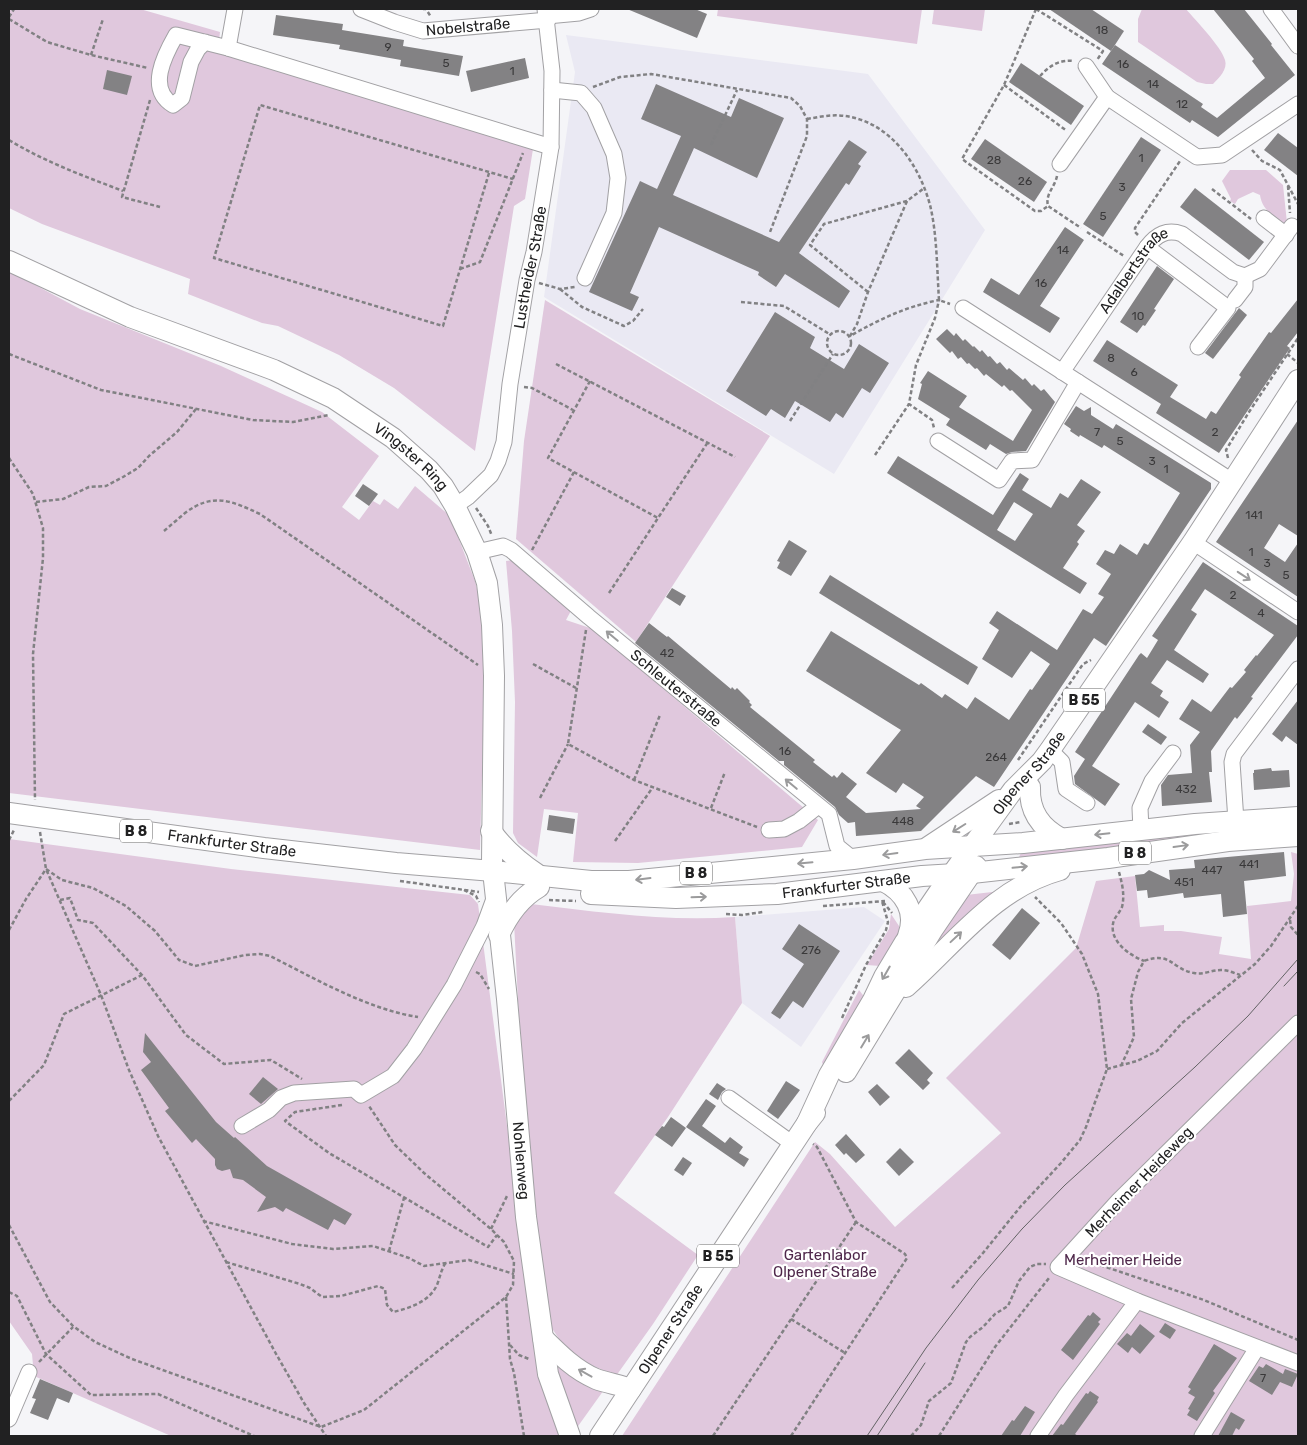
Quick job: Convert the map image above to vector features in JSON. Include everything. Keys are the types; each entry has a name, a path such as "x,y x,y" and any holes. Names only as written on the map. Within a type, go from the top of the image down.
{"main road":[{"name":"Vingster Ring","path":"9,262 130,317 274,370 347,406 393,438 430,470 443,486 455,506 477,552 487,583 492,625 494,676 492,831 494,882"},
{"name":"Olpener Straße","path":"982,845 1192,542 1298,380"},
{"path":"925,849 1022,789 1044,828 1062,839"},
{"name":"Frankfurter Straße","path":"9,813 244,845 396,863 452,877 494,882 629,881 853,859 925,849 1062,839 1236,820 1298,817"},
{"path":"492,831 513,856 539,881 518,904 499,935"},
{"name":"Frankfurter Straße","path":"539,881 583,893 676,898 776,894 883,880 1113,863 1204,843 1298,836"},
{"name":"B 55","path":"962,874 982,845"},
{"path":"888,1003 972,922 1006,895 1054,871 1113,863"},
{"name":"Olpener Straße","path":"600,1436 802,1143 806,1123 829,1075 884,977 905,942 962,874"},
{"name":"Olpener Straße","path":"806,1123 840,1082 933,929 962,874"},
{"path":"883,880 897,889 904,896 909,906 911,925 905,942"},
{"name":"Nohlenweg","path":"494,882 507,999 526,1217 548,1374 570,1436"},
{"path":"543,1338 562,1357 580,1370 597,1379 631,1389"}],"street":[{"path":"228,48 235,9"},
{"name":"Nobelstraße","path":"361,9 423,31 547,15 578,13 591,9"},
{"path":"1271,9 1298,46"},
{"name":"Lustheider Straße","path":"455,506 468,497 491,475 504,442 510,384 527,280 534,252 550,147 552,71 547,15"},
{"path":"205,42 198,49 191,62 182,98 174,105 166,100 160,90 160,71 166,52 176,35 205,42 228,48 550,147"},
{"path":"1088,69 1107,97 1197,157 1222,155 1298,104"},
{"path":"552,90 581,93 594,108 614,154 618,178 614,212 585,278"},
{"path":"1060,164 1107,97"},
{"path":"1235,300 1245,287 1245,276 1260,269 1289,231 1258,219"},
{"name":"Adalbertstraße","path":"1062,372 1149,245 1162,233 1173,231 1182,234 1232,272 1245,276"},
{"path":"1149,245 1228,308 1198,347"},
{"path":"963,308 1232,481"},
{"path":"938,441 999,480 1012,461 1032,460 1078,382"},
{"path":"1192,542 1298,612"},
{"name":"Schleuterstraße","path":"477,552 504,546 511,550 589,617 829,814 837,846 853,859"},
{"path":"1236,820 1232,762 1234,754 1298,669"},
{"path":"1141,830 1140,808 1152,781 1172,753"},
{"path":"1046,755 1062,762 1066,789 1087,803"},
{"path":"768,830 784,829 799,821 818,806"},
{"path":"242,1126 269,1110 281,1098 294,1093 354,1089 361,1095 393,1076 414,1049 454,985 484,926 494,882"},
{"name":"Merheimer Heideweg","path":"1058,1267 1119,1200 1298,1023"},
{"path":"729,1098 802,1143"},
{"path":"1058,1267 1137,1301 1298,1363"},
{"path":"1038,1436 1066,1395 1137,1301"},
{"path":"1202,1436 1257,1348"},
{"path":"9,1419 29,1372"}],"path":[{"path":"14,9 9,18 47,42 91,56 160,71"},
{"path":"1040,76 1047,68 1058,62 1070,60 1088,69 1103,51 1036,9 1004,85 962,159 1035,211 1041,211 1048,206"},
{"path":"91,56 103,19"},
{"path":"581,93 620,77 651,74 790,98 800,106 807,119 807,136 770,232"},
{"path":"1004,85 1078,139"},
{"path":"711,145 737,90"},
{"path":"151,97 122,197 160,208"},
{"path":"489,173 443,326 214,258 260,105 513,180"},
{"path":"807,119 843,116 870,124 897,144 910,158 930,205 939,300 935,318 916,365 909,404 875,455"},
{"path":"9,140 75,173 124,191"},
{"path":"460,269 480,262 528,140"},
{"path":"1149,245 1134,232 1135,228 1187,150"},
{"path":"1262,161 1280,170 1298,204"},
{"path":"1048,206 1048,195 1056,182 1060,164"},
{"path":"1288,184 1290,214 1295,220 1289,231"},
{"path":"868,292 810,245 824,224 908,201 923,189"},
{"path":"1212,190 1258,219"},
{"path":"850,336 842,331 837,331 827,341 827,346 833,354 842,356 852,346 850,336 857,324 868,292 908,201"},
{"path":"1048,206 1081,228"},
{"path":"1087,232 1136,264"},
{"path":"527,280 560,288 577,287 585,278"},
{"path":"560,288 582,307 624,326 633,321 643,309"},
{"path":"850,336 875,321 913,305 939,300 963,308"},
{"path":"741,302 784,306 831,335"},
{"path":"1232,481 1226,450 1298,338"},
{"path":"9,354 101,390 253,420 293,422 341,413 347,406"},
{"path":"790,421 833,354"},
{"path":"1287,354 1298,363"},
{"path":"556,364 735,457"},
{"path":"590,381 548,458 658,518"},
{"path":"510,384 532,388 574,411"},
{"path":"909,404 932,420 938,441"},
{"path":"36,502 63,499 89,487 106,486 123,477 138,468 177,432 196,409"},
{"path":"609,593 708,442"},
{"path":"9,458 33,494 44,528 44,558 33,654 35,803 46,869 101,995 129,1070 158,1136 202,1221 299,1395 326,1436"},
{"path":"525,562 574,472"},
{"path":"164,530 187,512 216,499 241,505 260,514 494,676"},
{"path":"540,798 568,744 589,617"},
{"path":"1014,765 1083,664 1098,656"},
{"path":"533,664 576,688"},
{"path":"634,780 660,715"},
{"path":"568,744 634,780 768,830"},
{"path":"710,808 725,772"},
{"path":"615,841 653,787"},
{"path":"1113,863 1122,885 1122,906 1115,920 1114,934 1118,943 1124,949 1144,961"},
{"path":"9,930 26,899 46,869"},
{"path":"46,869 62,880 93,888 126,906 155,931 179,960 195,966 246,955 260,954 270,956 373,1005 404,1015 432,1020"},
{"path":"952,1288 983,1253 1020,1206 1080,1140 1107,1069 1098,994 1082,954 1061,923 1032,894"},
{"path":"60,900 70,898 78,920 92,923 142,974 186,1035 224,1064 271,1060 322,1091"},
{"path":"855,991 866,965 886,930 888,922 882,901"},
{"path":"1107,1069 1138,1061 1157,1050 1182,1023 1255,964 1271,946 1298,906"},
{"path":"1290,919 1291,927 1298,935"},
{"path":"1121,1066 1134,1037 1131,999 1138,972 1144,961 1156,956 1195,973 1221,970 1240,975"},
{"path":"9,1101 44,1065 64,1014 142,974"},
{"path":"9,1225 50,1302 73,1326 96,1342 132,1358 321,1428 364,1410 506,1296 514,1285 514,1261 504,1242 424,1173 395,1145 361,1095"},
{"path":"348,1104 295,1112 284,1121 329,1153 488,1247 497,1235"},
{"path":"791,1436 907,1258 905,1254 856,1222 817,1147 802,1143"},
{"path":"389,1251 404,1198"},
{"path":"202,1221 292,1244 333,1249 374,1246 410,1258 424,1266 469,1260 514,1274"},
{"path":"713,1436 856,1222"},
{"path":"225,1262 300,1284 310,1288 322,1297 341,1296 378,1286 385,1289 387,1305 393,1312 406,1309 421,1302 432,1292 437,1285 446,1262"},
{"path":"1085,1264 1094,1263 1204,1300 1298,1340"},
{"path":"911,1436 921,1425 929,1401 951,1383 966,1342 984,1327 995,1314 1008,1306 1013,1291 1025,1273 1037,1264 1058,1267 995,1347 939,1436"},
{"path":"9,1292 17,1296 46,1354 91,1395 158,1394 254,1436"},
{"path":"506,1296 510,1358 524,1436"},
{"path":"791,1319 845,1353"},
{"path":"29,1372 73,1326"}],"shaded area":[{"path":"566,35 868,74 985,230 834,474 544,297 575,72"},
{"path":"864,907 885,921 801,1047 742,1003 735,917"}],"green space":[{"path":"9,9 140,9 220,32 218,50 533,149 525,199 514,206 475,451 394,388 339,355 278,326 262,323 188,294 190,279 42,224 9,208"},
{"path":"718,9 922,9 917,44 717,16"},
{"path":"934,9 985,9 982,31 932,24"},
{"path":"1142,9 1186,9 1223,54 1226,63 1224,70 1213,84 1197,82 1138,42 1138,19"},
{"path":"1230,170 1266,170 1283,185 1287,223 1283,224 1271,215 1265,208 1260,195 1253,192 1238,199 1235,204 1230,201 1231,199 1222,181"},
{"path":"9,271 80,309 221,366 322,412 379,456 342,507 359,520 373,501 380,505 384,499 398,509 415,486 450,516 475,581 486,626 480,850 9,793"},
{"path":"545,300 770,436 636,642 516,539 524,441"},
{"path":"513,560 573,607 566,620 593,629 818,820 802,847 638,863 573,862 578,813 544,809 537,857 518,843 513,833 515,702 512,631 506,561"},
{"path":"1284,825 1017,861 1021,853 1181,834"},
{"path":"9,839 231,869 470,895 478,904 515,1187 560,1436 171,1436 34,1376 32,1354 9,1321"},
{"name":"Merheimer Heide","path":"1291,852 1298,854 1298,1436 622,1436 815,1142 830,1154 895,1227 1001,1133 946,1078 1076,948 1096,881 1135,876 1140,927 1164,925 1164,931 1181,931 1222,937 1219,954 1251,959 1247,906 1291,901 1294,874"},
{"path":"1001,891 918,967 966,895"},
{"path":"531,904 658,917 735,917 742,1003 668,1117 614,1193 698,1255 616,1376 576,1356 564,1346 551,1327 543,1277 524,1118 514,922"},
{"path":"891,914 901,931 880,966 867,965 889,929"},
{"path":"859,990 866,999 824,1068 822,1062"},
{"path":"553,1356 606,1387 576,1429 558,1381"}],"building":[{"path":"627,9 695,9 707,14 697,38"},
{"path":"1049,9 1091,9 1124,31 1111,51"},
{"path":"1213,9 1244,9 1295,75 1218,137 1192,120 1190,123 1102,64 1115,45 1203,104 1201,107 1217,118 1265,78 1252,61 1254,59"},
{"path":"276,15 343,24 342,30 404,40 403,46 463,56 459,76 400,66 401,60 339,49 340,45 273,35"},
{"path":"525,58 529,78 471,92 466,71"},
{"path":"1021,63 1084,106 1071,125 1009,82"},
{"path":"107,70 132,76 127,95 103,89"},
{"path":"656,84 731,117 739,98 784,118 757,178 694,148 673,195 779,242 849,140 867,152 858,164 861,166 849,185 846,183 799,253 850,291 839,308 785,274 776,287 758,275 759,272 659,227 630,293 639,297 632,311 589,292 640,181 657,189 681,136 641,119"},
{"path":"1278,133 1298,148 1298,176 1264,150"},
{"path":"1141,137 1161,150 1103,237 1083,224"},
{"path":"985,139 1047,182 1034,202 971,159"},
{"path":"1195,188 1264,242 1249,260 1180,207"},
{"path":"1065,227 1084,240 1040,306 1060,318 1050,333 983,292 991,278 1019,295"},
{"path":"1157,266 1174,279 1154,309 1156,310 1145,326 1143,325 1137,333 1120,322"},
{"path":"1298,299 1298,332 1287,346 1290,348 1219,453 1156,413 1161,404 1093,361 1107,340 1178,385 1170,397 1206,419 1211,411 1216,414 1241,377 1239,375 1269,332 1271,333"},
{"path":"1239,308 1247,315 1213,359 1205,353"},
{"path":"775,312 815,337 810,348 844,369 859,344 889,363 870,393 862,388 843,418 836,413 830,422 795,401 785,418 771,409 766,416 726,391"},
{"path":"947,329 954,336 956,333 963,341 965,339 980,352 982,350 997,364 1000,362 1007,370 1009,368 1023,380 1025,378 1032,386 1034,384 1041,391 1044,389 1055,402 1026,451 1006,454 990,444 986,450 946,425 950,419 918,399 922,384 920,383 928,371 967,396 959,407 1013,441 1032,410 1012,390 1010,391 1004,385 1002,387 986,374 984,376 977,368 975,369 969,363 967,364 961,357 958,359 952,351 950,353 936,339"},
{"path":"1076,406 1084,411 1091,407 1091,415 1113,429 1116,424 1211,483 1211,489 1106,646 1094,638 994,787 976,776 921,831 856,836 855,822 848,823 839,815 835,807 784,765 784,761 779,761 635,643 649,623 668,636 731,689 732,687 735,690 737,688 750,701 752,705 750,707 815,760 813,762 832,777 834,775 837,778 842,772 857,784 846,797 866,813 921,809 916,806 924,797 903,783 896,793 866,773 901,730 806,671 831,631 919,685 921,683 942,698 945,694 967,709 975,697 1009,720 1050,664 1031,651 1012,678 982,659 999,630 989,623 997,611 1057,650 1083,609 1092,614 1104,597 1098,594 1111,574 1096,564 1105,550 1114,554 1120,544 1137,555 1144,543 1148,545 1180,493 1104,445 1102,448 1070,431 1071,429 1064,424"},
{"path":"1298,420 1298,536 1279,524 1264,548 1285,562 1298,543 1298,597 1216,542"},
{"path":"898,456 993,515 1020,473 1029,479 1022,490 1051,508 1060,493 1068,498 1081,479 1101,492 1077,525 1085,531 1063,568 1087,583 1080,594 887,473","holes":["1014,502 1033,514 1015,541 997,530"]},
{"path":"363,484 378,494 369,506 355,496"},
{"path":"789,540 807,551 791,576 777,568 780,562 777,561"},
{"path":"1203,562 1298,626 1298,635 1251,697 1253,698 1244,710 1237,719 1235,717 1211,751 1212,772 1209,772 1212,802 1162,806 1161,785 1168,775 1192,773 1190,745 1200,732 1179,719 1192,699 1211,712 1230,687 1232,688 1246,672 1244,670 1274,635 1205,589 1191,610 1197,614 1174,650 1209,674 1203,683 1167,660 1151,683 1163,691 1160,696 1169,702 1159,718 1135,702 1092,766 1120,784 1105,806 1075,784 1074,776 1085,759 1075,752 1139,655 1141,653 1147,658 1158,640 1152,636"},
{"path":"830,575 978,667 968,685 819,593"},
{"path":"672,588 686,596 680,606 666,597"},
{"path":"1298,700 1298,745 1286,736 1282,742 1272,734"},
{"path":"1148,724 1167,737 1161,745 1142,732"},
{"path":"1271,768 1272,771 1289,770 1290,787 1254,790 1254,770"},
{"path":"549,815 575,819 573,834 547,830"},
{"path":"1284,852 1286,876 1244,881 1247,914 1223,917 1221,894 1184,898 1183,893 1148,898 1147,890 1137,891 1135,875 1144,874 1149,870 1170,880 1169,870 1195,868 1194,860"},
{"path":"1022,908 1040,923 1010,960 992,945"},
{"path":"799,924 840,951 803,1008 793,1001 780,1019 771,1013 804,964 782,949"},
{"path":"145,1033 216,1122 267,1166 352,1214 345,1225 334,1219 328,1230 286,1208 283,1212 275,1207 257,1212 266,1197 243,1180 233,1178 230,1169 222,1171 217,1169 215,1159 196,1139 192,1143 165,1111 169,1108 141,1070 151,1062 143,1052"},
{"path":"909,1049 933,1073 927,1080 930,1083 923,1090 895,1063"},
{"path":"263,1077 278,1089 261,1104 249,1094"},
{"path":"786,1081 800,1090 778,1119 767,1111"},
{"path":"717,1083 726,1089 718,1100 709,1094"},
{"path":"877,1084 890,1097 880,1106 868,1092"},
{"path":"706,1099 716,1106 702,1126 725,1143 730,1137 743,1147 739,1153 749,1159 744,1167 686,1127"},
{"path":"671,1117 686,1128 672,1147 655,1135"},
{"path":"846,1134 865,1155 856,1163 846,1153 844,1155 835,1145"},
{"path":"900,1148 914,1162 899,1176 886,1162"},
{"path":"683,1157 692,1163 683,1176 674,1170"},
{"path":"1093,1312 1101,1319 1098,1322 1100,1324 1073,1360 1061,1350 1088,1315 1090,1316"},
{"path":"1165,1323 1176,1330 1170,1339 1159,1332"},
{"path":"1140,1324 1155,1336 1140,1354 1132,1347 1128,1353 1117,1344 1127,1333 1131,1336"},
{"path":"1214,1344 1237,1358 1213,1391 1215,1393 1197,1421 1187,1415 1190,1410 1188,1409 1195,1397 1188,1393 1191,1389 1188,1387"},
{"path":"1266,1364 1283,1374 1285,1369 1298,1374 1292,1387 1280,1382 1272,1395 1249,1381 1259,1366 1263,1368"},
{"path":"40,1379 73,1393 69,1403 57,1398 48,1420 30,1413 36,1399 32,1398"},
{"path":"1090,1391 1099,1397 1098,1402 1075,1434 1078,1436 1052,1436 1061,1424 1063,1425 1086,1393 1088,1394"},
{"path":"1025,1406 1035,1412 1020,1436 1001,1436 1012,1420 1014,1421"},
{"path":"1231,1412 1245,1420 1239,1430 1236,1428 1232,1436 1218,1436"}],"tram line":[{"path":"867,1436 926,1348 978,1280 1022,1229 1065,1185 1195,1067 1248,1016 1298,959"},
{"path":"1284,986 1298,971"},
{"path":"877,1436 925,1363"}],"park label":[{"name":"Gartenlabor Olpener Straße","path":"825,1264"}]}
